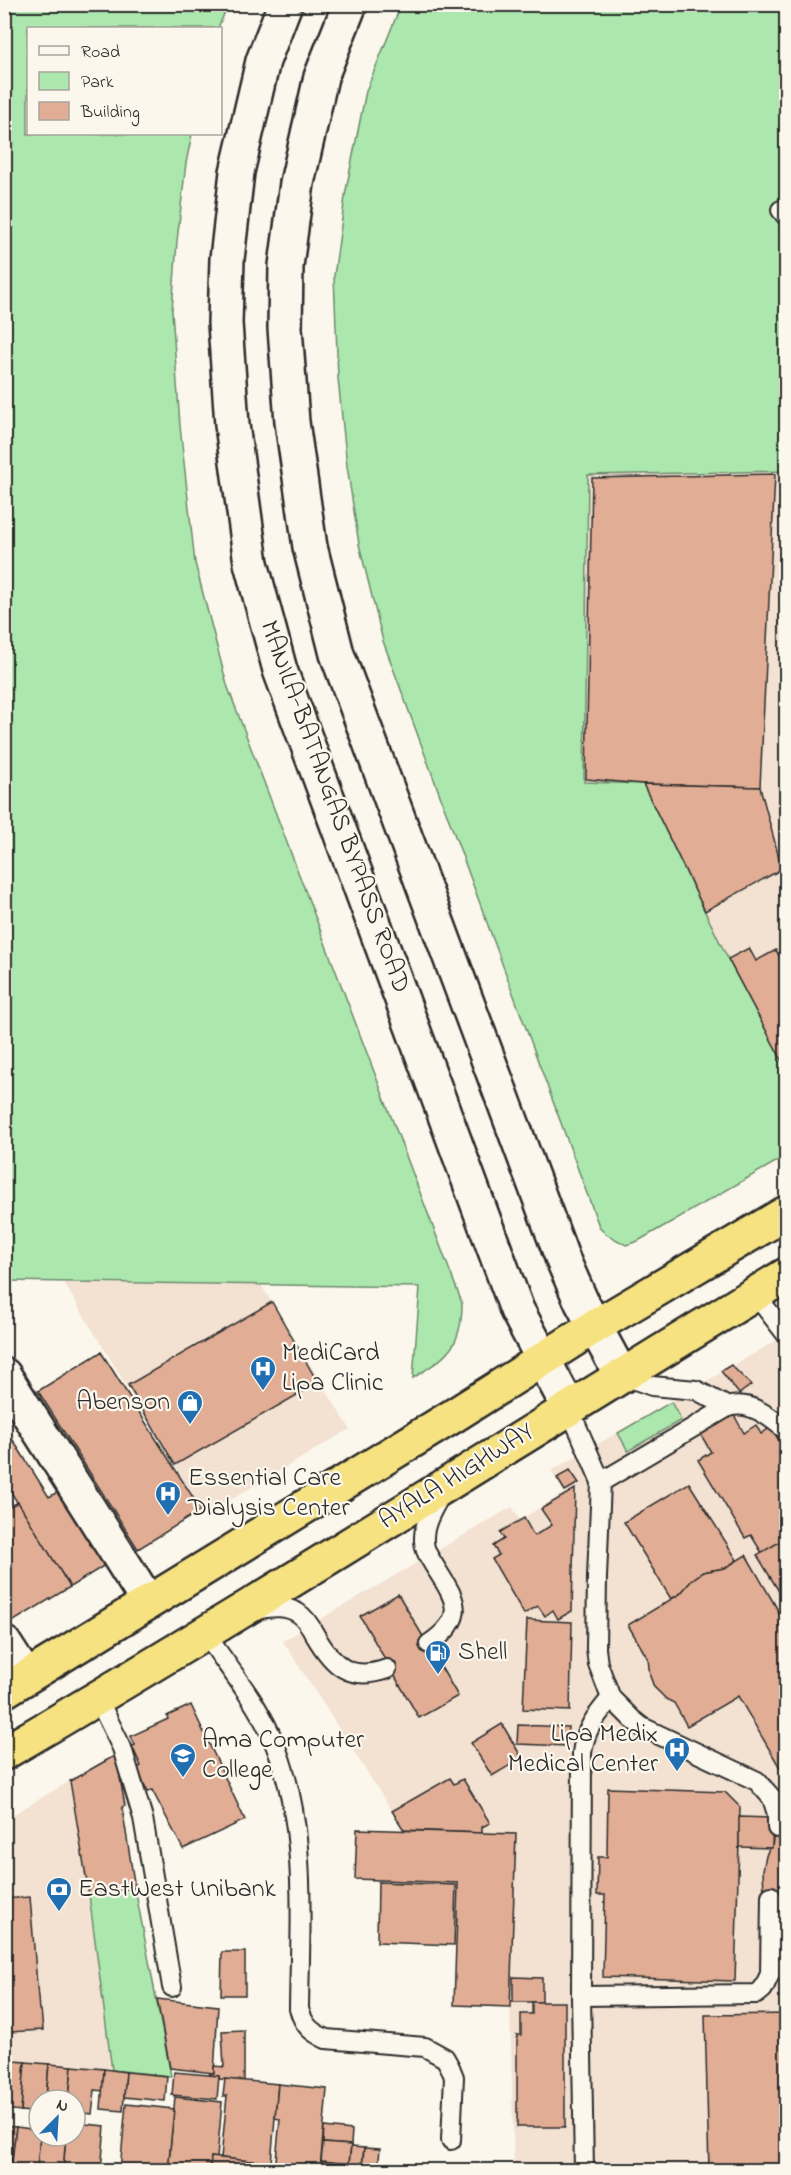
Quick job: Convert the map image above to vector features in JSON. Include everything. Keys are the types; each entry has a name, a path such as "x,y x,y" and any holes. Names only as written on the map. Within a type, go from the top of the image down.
{"highway":[{"name":"AYALA HIGHWAY","path":"15,1684 594,1327 786,1213"},
{"name":"AYALA HIGHWAY","path":"4,1753 98,1699 786,1275"}],"main road":[{"name":"MANILA-BATANGAS BYPASS ROAD","path":"285,4 263,61 246,130 237,172 227,259 225,323 232,425 251,563 284,681 517,1310 568,1408"},
{"path":"350,4 321,77 297,183 286,266 285,328 292,422 310,547 337,654 563,1260 594,1327 621,1375"},
{"path":"4,1375 148,1602"},
{"path":"4,1643 15,1684"}],"lane":[{"path":"756,1294 786,1334"},
{"path":"621,1375 652,1386 696,1390 728,1407"},
{"path":"601,1482 736,1404 752,1408 768,1416 786,1430"},
{"path":"568,1408 601,1482 596,1649 602,1676 612,1698 642,1727 757,1781 772,1798 777,1814 777,1828"},
{"path":"429,1644 449,1628 455,1615 451,1594 423,1544 427,1519 445,1485"},
{"path":"387,1669 373,1674 357,1674 340,1667 327,1654 306,1620 299,1613 290,1609 276,1606 219,1625 270,1732 285,1779 299,1851 301,1879 299,2009 302,2022 312,2032 326,2039 425,2047 445,2058 454,2077 451,2140"},
{"path":"584,2170 581,1996 582,1753 587,1731 593,1719 612,1698"},
{"path":"98,1699 122,1748 143,1818 172,1987"},
{"path":"581,1996 757,1994 763,1989 770,1974 771,1896"}],"shaded area":[{"path":"786,471 786,1068 728,959 643,784 584,782 588,475"},
{"path":"64,1283 261,1285 350,1429 205,1515"},
{"name":"Lipa Medix Medical Center","path":"786,1335 786,2170 514,2170 510,2007 515,1835 404,1830 283,1641 512,1507 520,1520 564,1493 551,1471"},
{"path":"70,1781 89,1895 112,2070 5,2060 4,1820"}],"green space":[{"path":"5,4 228,5 218,27 27,27 27,135 192,135 186,163 177,241 172,311 180,426 195,563 227,685 462,1303 459,1330 451,1349 413,1378 420,1287 5,1281"},
{"path":"401,5 786,5 786,471 588,475 584,782 643,784 728,959 786,1068 786,1156 638,1241 626,1245 606,1234 599,1226 383,641 359,544 347,466 338,378 334,276 346,190 366,91"},
{"path":"671,1402 681,1420 628,1451 618,1433"},
{"path":"135,1888 171,2076 112,2070 89,1895"}],"building":[{"path":"775,474 760,787 643,784 586,779 592,478"},
{"path":"643,784 760,787 782,869 705,911"},
{"path":"749,948 756,961 776,950 786,970 786,1068 728,959"},
{"path":"272,1302 318,1383 175,1465 128,1385"},
{"path":"101,1352 201,1510 138,1549 38,1391"},
{"path":"731,1365 751,1385 739,1394 721,1371"},
{"path":"727,1413 730,1418 734,1415 744,1433 756,1425 761,1434 771,1427 786,1453 786,1538 762,1553 751,1535 745,1538 698,1460 711,1452 701,1435 705,1432 703,1428"},
{"path":"4,1426 49,1497 68,1486 113,1560 70,1587 4,1481"},
{"path":"570,1470 579,1483 565,1491 557,1478"},
{"path":"689,1483 737,1560 725,1568 703,1572 693,1579 680,1594 671,1599 624,1522"},
{"path":"575,1489 572,1611 558,1619 553,1610 545,1616 538,1606 524,1614 492,1559 499,1555 493,1546 504,1539 500,1532 524,1518 534,1536 552,1525 541,1509"},
{"path":"18,1502 70,1587 4,1627 4,1510"},
{"path":"786,1538 786,1603 757,1555"},
{"path":"746,1555 786,1624 786,1778 738,1696 687,1726 674,1703 666,1699 654,1687 648,1659 628,1625 680,1594 693,1579 703,1572 725,1568"},
{"path":"398,1594 458,1696 419,1718 360,1616"},
{"path":"527,1620 572,1622 570,1711 523,1709"},
{"name":"Ama Computer College","path":"191,1705 245,1820 183,1849 152,1790 148,1792 136,1768 141,1766 132,1746 135,1745 131,1736 168,1719 167,1716"},
{"path":"502,1724 522,1758 492,1776 471,1743"},
{"path":"518,1725 568,1727 567,1746 517,1744"},
{"path":"116,1755 135,1888 89,1895 70,1781"},
{"path":"450,1778 454,1784 463,1779 490,1823 482,1827 482,1833 404,1830 392,1811"},
{"path":"608,1788 725,1792 740,1807 735,1981 603,1977 605,1895 597,1895 598,1857 607,1857"},
{"path":"739,1817 773,1818 772,1848 739,1847"},
{"path":"786,1820 786,1866 782,1892 764,1893 763,1870 766,1856 769,1848 772,1848 773,1839"},
{"path":"357,1829 516,1834 510,2007 454,2005 458,1883 355,1879"},
{"path":"786,1866 786,1989 782,1887"},
{"path":"378,1882 456,1885 454,1945 377,1942"},
{"path":"30,1897 39,2010 41,2010 43,2030 9,2032 9,2027 4,2027 4,1899"},
{"path":"222,1952 245,1952 245,1995 221,1995"},
{"path":"513,1977 542,1978 542,2002 513,2002"},
{"path":"157,1999 218,2006 214,2073 170,2068"},
{"path":"532,2002 565,2002 565,2127 517,2127 517,2035 521,2035 521,2014 532,2014"},
{"path":"786,2014 786,2170 709,2170 705,2015"},
{"path":"244,2030 244,2081 219,2079 219,2076 209,2075 214,2073 214,2066 224,2067 222,2031"},
{"path":"4,2060 25,2062 21,2111 4,2109"},
{"path":"25,2062 49,2064 47,2088 27,2088 27,2112 21,2111"},
{"path":"49,2064 72,2066 70,2088 47,2088"},
{"path":"72,2066 104,2069 103,2091 95,2090 92,2114 87,2113 87,2088 70,2088"},
{"path":"104,2069 126,2072 123,2111 101,2109"},
{"path":"126,2072 167,2076 165,2101 124,2097"},
{"path":"174,2072 219,2076 217,2099 172,2095"},
{"path":"225,2079 278,2084 271,2163 221,2158 227,2096 223,2096"},
{"path":"278,2084 327,2089 320,2170 275,2170 280,2119 275,2118"},
{"path":"175,2097 222,2102 217,2158 211,2157 210,2170 168,2170"},
{"path":"126,2104 174,2109 168,2170 120,2170"},
{"path":"87,2124 105,2126 101,2170 63,2170 65,2148 87,2148"},
{"path":"4,2126 16,2127 11,2170 4,2170"},
{"path":"16,2127 27,2128 27,2148 39,2148 37,2170 11,2170"},
{"path":"324,2127 352,2130 351,2145 323,2143"},
{"path":"323,2143 351,2145 349,2164 321,2161"},
{"path":"351,2147 364,2148 362,2166 349,2164"},
{"path":"39,2148 65,2148 63,2170 37,2170"},
{"path":"364,2148 380,2149 378,2170 362,2170"},
{"path":"211,2157 271,2163 270,2170 210,2170"},
{"path":"321,2161 337,2163 337,2170 320,2170"},
{"path":"337,2163 362,2166 362,2170 337,2170"}],"place":[{"name":"MediCard Lipa Clinic","path":"263,1392"},
{"name":"Abenson","path":"190,1426"},
{"name":"Essential Care Dialysis Center","path":"168,1517"},
{"name":"Shell","path":"438,1676"},
{"name":"Lipa Medix Medical Center","path":"677,1773"},
{"name":"Ama Computer College","path":"183,1779"},
{"name":"EastWest Unibank","path":"59,1913"}]}
